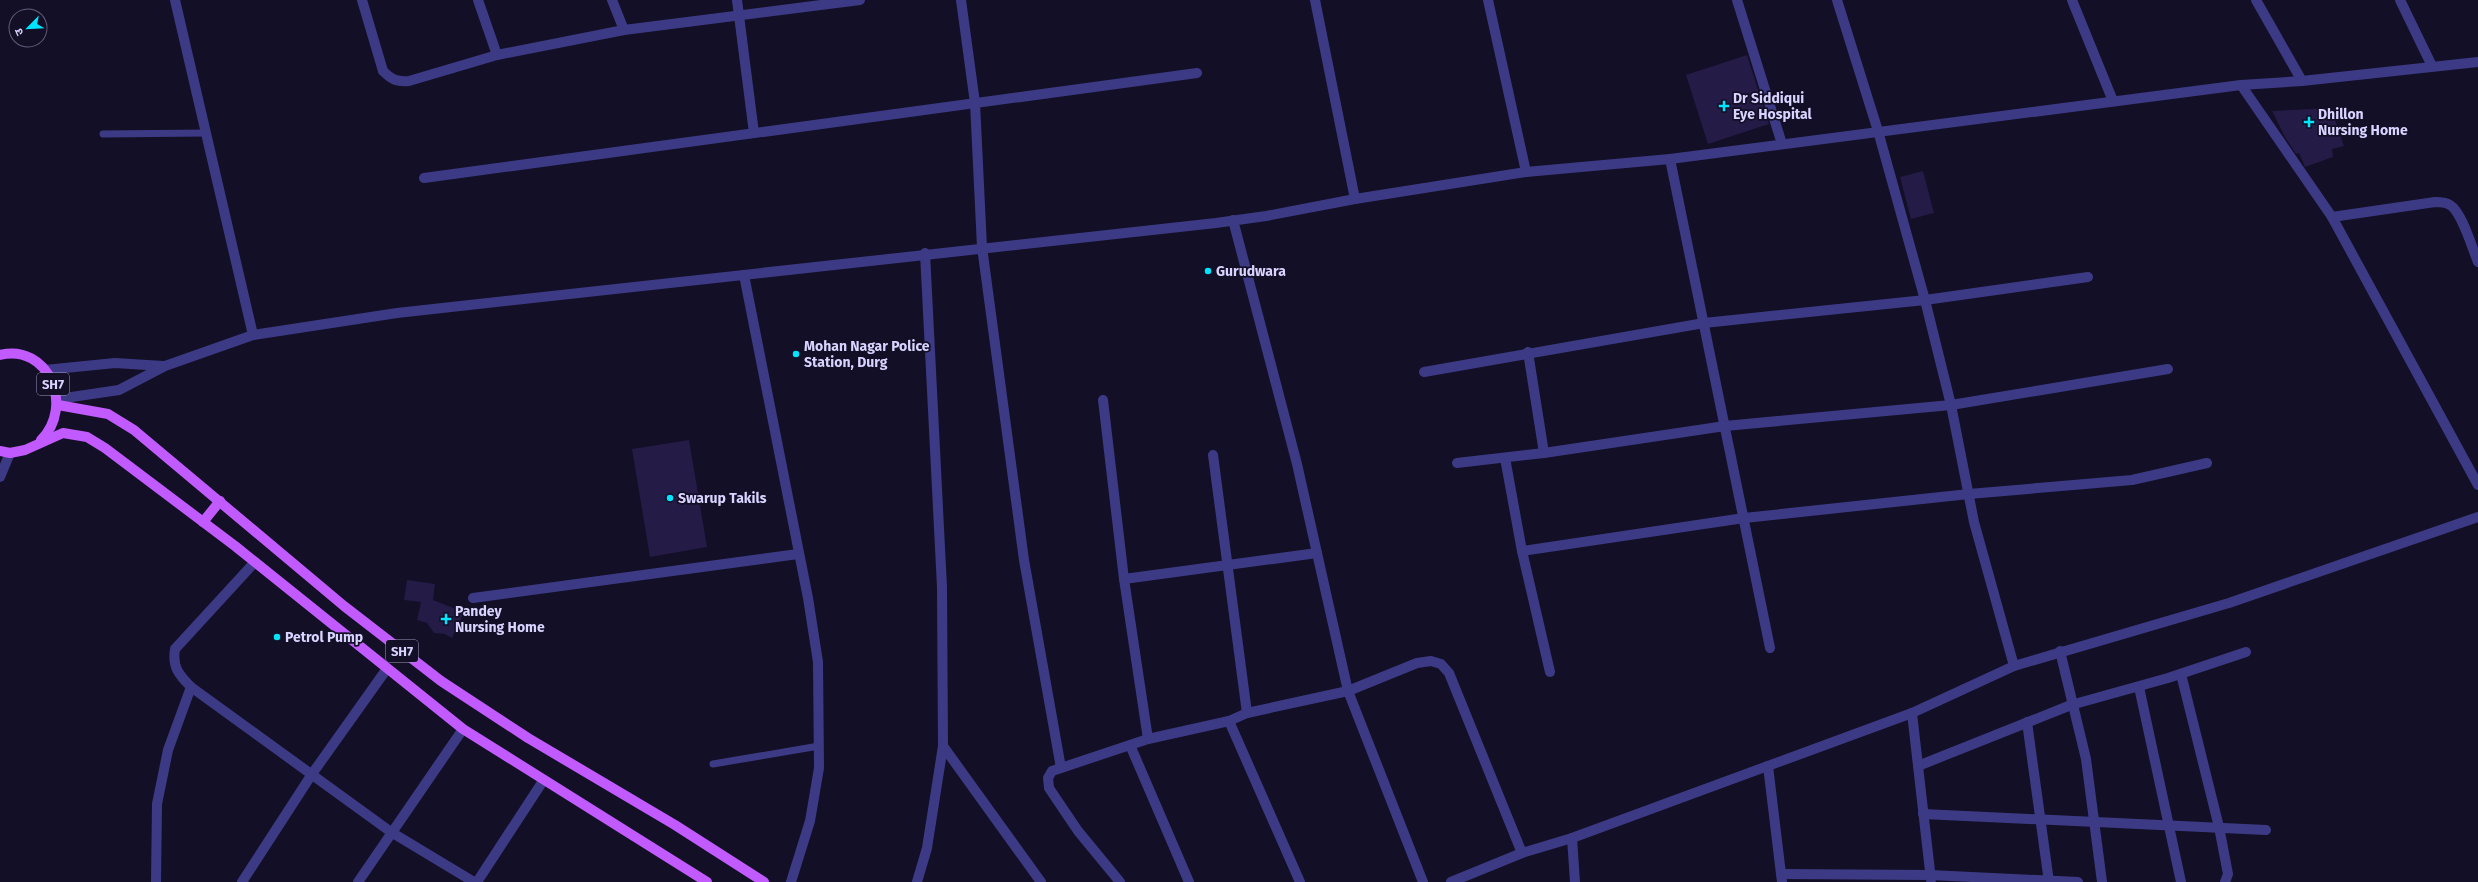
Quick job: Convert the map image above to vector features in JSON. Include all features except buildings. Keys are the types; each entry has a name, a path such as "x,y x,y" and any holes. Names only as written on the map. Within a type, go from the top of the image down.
{"main road":[{"name":"SH7","path":"2,352 20,355 33,361 44,370 53,382 58,402 56,419 49,432 38,443"},
{"name":"SH7","path":"58,402 108,414 134,430 344,606 441,681 528,738 675,825 764,882"},
{"name":"SH7","path":"5,452 25,450 63,433 87,437 255,562 386,670 463,729 543,781 707,882"},
{"path":"203,522 220,501"}],"street":[{"path":"175,0 253,335"},
{"path":"362,0 383,71 391,79 398,82 409,81 497,55 624,30 740,14 860,0"},
{"path":"478,0 497,55"},
{"path":"612,0 624,30"},
{"path":"737,0 740,14 754,133"},
{"path":"961,0 975,103 982,247 1024,560 1061,768"},
{"path":"1315,0 1355,199"},
{"path":"1488,0 1526,172"},
{"path":"1737,0 1782,144"},
{"path":"1838,0 1878,131 1925,300 1951,405 1974,522 2014,666"},
{"path":"2072,0 2113,102"},
{"path":"2256,0 2302,81"},
{"path":"2400,0 2432,66"},
{"path":"58,402 119,390 165,366 253,335 397,313 744,275 925,253 1233,220 1266,216 1355,199 1526,172 1670,159 2241,85 2302,81 2478,62"},
{"path":"424,178 1197,73"},
{"path":"2241,85 2332,217 2478,485"},
{"path":"1670,159 1770,648"},
{"path":"2332,217 2435,202 2445,202 2451,205 2458,213 2478,262"},
{"path":"1233,220 1297,464 1348,691 1423,882"},
{"path":"917,882 927,848 944,746 942,587 925,253"},
{"path":"744,275 798,554 808,598 818,662 819,768 810,821 791,882"},
{"path":"1424,372 1528,352 1704,323 1925,300 2088,278"},
{"path":"1528,352 1544,453"},
{"path":"44,370 115,363 165,366"},
{"path":"1457,464 1544,453 1725,426 1951,405 2168,369"},
{"path":"1103,400 1124,579 1148,739"},
{"path":"0,477 5,452"},
{"path":"1212,455 1247,713"},
{"path":"1505,458 1522,551 1550,672"},
{"path":"1522,551 1744,518 1969,494 2132,480 2207,463"},
{"path":"1451,882 1522,853 1572,838 1912,714 2014,666 2229,603 2478,516"},
{"path":"1124,579 1317,553"},
{"path":"473,598 798,554"},
{"path":"255,562 175,649 173,661 177,674 191,687 391,832 474,882"},
{"path":"2060,652 2071,705 2086,759 2102,882"},
{"path":"1918,766 2071,705 2139,687 2246,652"},
{"path":"1120,882 1078,831 1049,788 1048,778 1052,771 1148,739 1229,721 1247,713 1348,691 1417,663 1430,661 1441,664 1449,673 1522,853"},
{"path":"242,882 312,774 386,670"},
{"path":"2181,674 2219,827 2228,874 2225,882"},
{"path":"156,882 157,804 168,750 191,687"},
{"path":"2139,687 2181,882"},
{"path":"1912,714 1931,878"},
{"path":"1229,721 1300,882"},
{"path":"2027,722 2048,881"},
{"path":"358,882 463,729"},
{"path":"1130,745 1188,882"},
{"path":"944,746 1041,882"},
{"path":"1768,766 1781,878 1931,878 2078,882"},
{"path":"477,882 543,781"},
{"path":"1923,814 2266,830"},
{"path":"1572,838 1575,882"}],"lane":[{"path":"103,134 206,133"},
{"path":"713,764 819,746"}],"place":[{"name":"Dr Siddiqui Eye Hospital","path":"1724,106"},
{"name":"Dhillon Nursing Home","path":"2309,122"},
{"name":"Gurudwara","path":"1208,271"},
{"name":"Mohan Nagar Police Station, Durg","path":"796,354"},
{"name":"Swarup Takils","path":"670,498"},
{"name":"Pandey Nursing Home","path":"446,619"},
{"name":"Petrol Pump","path":"277,637"}]}
